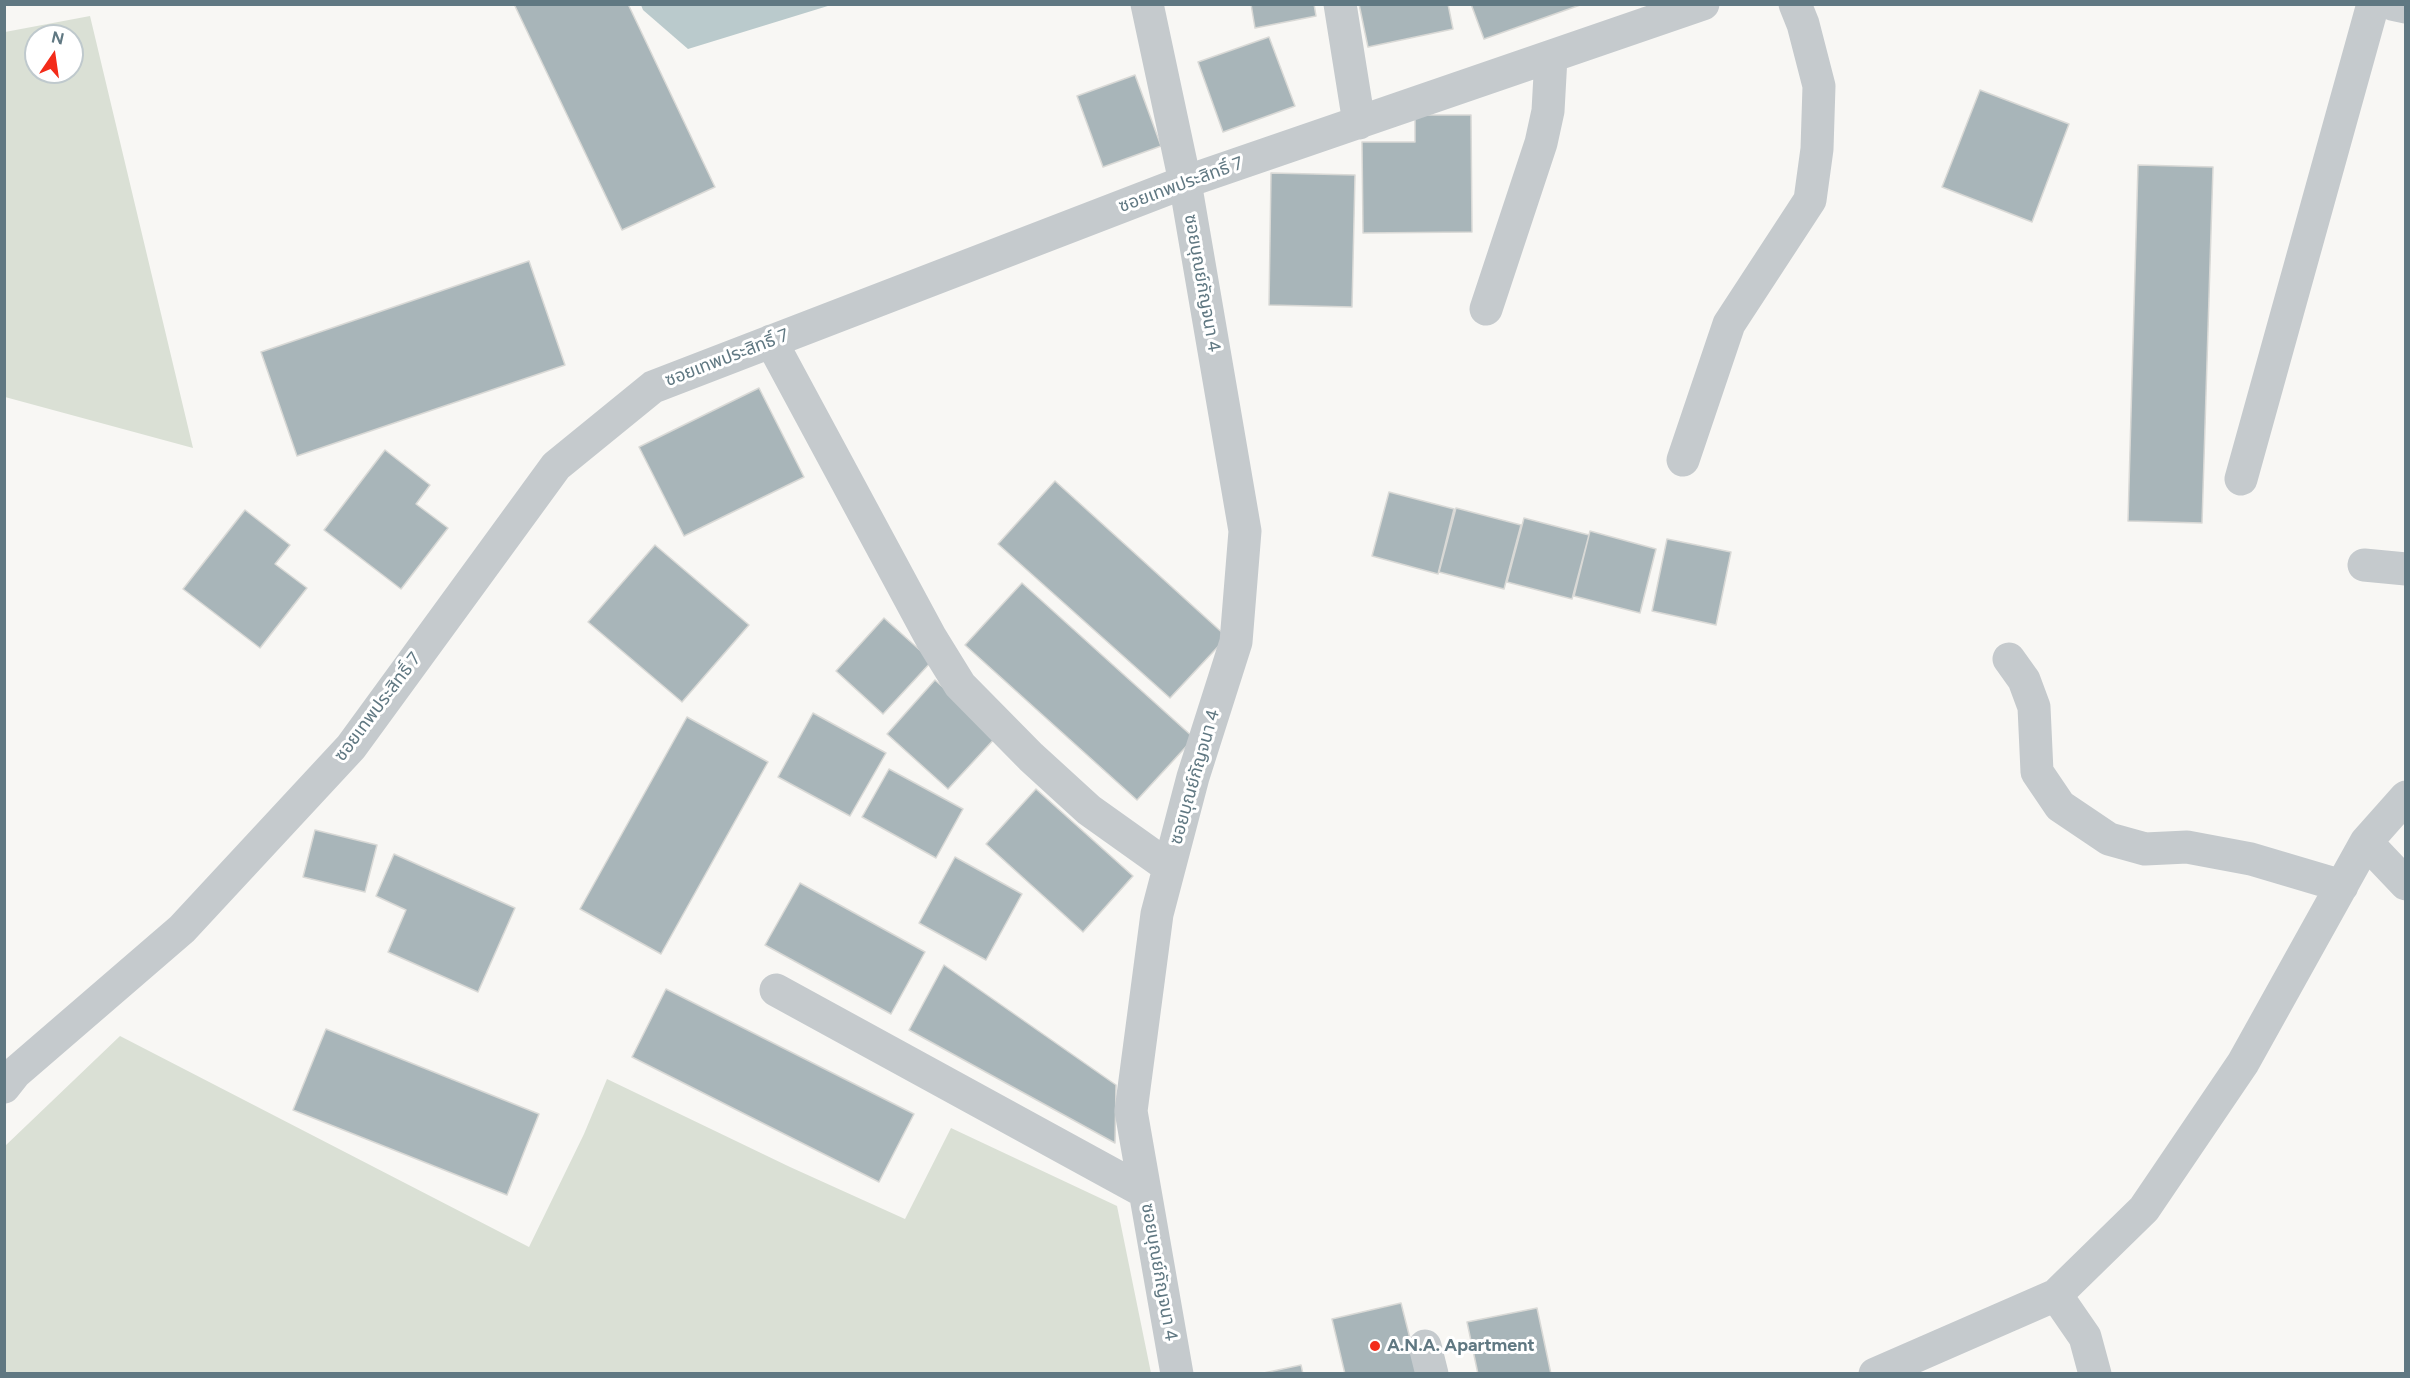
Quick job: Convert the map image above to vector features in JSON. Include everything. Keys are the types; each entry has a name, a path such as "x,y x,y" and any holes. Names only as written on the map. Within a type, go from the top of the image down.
{"street":[{"name":"ซอยบุณย์กัญจนา 4","path":"1147,4 1185,182 1245,531 1236,642 1193,777 1157,914 1131,1111 1177,1374"},
{"path":"1340,4 1359,123"},
{"name":"ซอยเทพประสิทธิ์ 7","path":"8,1076 182,929 351,747 556,466 653,387 1185,182 1703,4"},
{"path":"1683,460 1729,324 1810,200 1817,149 1819,86 1803,24 1795,4"},
{"path":"2241,479 2373,4"},
{"path":"2392,4 2406,7"},
{"path":"1486,309 1541,143 1548,111 1551,57"},
{"path":"771,341 931,639 960,686 1031,757 1089,810 1169,867"},
{"path":"2364,565 2406,569"},
{"path":"2009,659 2024,680 2034,707 2037,772 2060,806 2109,839 2145,849 2187,847 2251,859 2342,886"},
{"path":"1875,1374 2056,1295 2145,1209 2243,1063 2366,842 2406,797"},
{"path":"2366,842 2406,884"},
{"path":"776,990 1145,1192"},
{"path":"2056,1295 2085,1337 2095,1374"}],"shaded area":[{"path":"641,4 831,5 688,49 643,10"},
{"path":"90,16 193,448 5,397 5,32 24,28 24,84 84,84 84,24 48,24"},
{"path":"120,1036 529,1247 584,1134 607,1079 790,1167 905,1219 951,1128 1117,1206 1151,1373 5,1373 5,1146"}],"building":[{"path":"514,4 628,4 715,187 622,230"},
{"path":"1251,4 1314,4 1316,16 1255,28"},
{"path":"1359,4 1448,4 1453,29 1368,47"},
{"path":"1471,4 1583,4 1484,39"},
{"path":"1269,37 1295,106 1223,132 1198,62"},
{"path":"1135,75 1161,146 1103,167 1077,96"},
{"path":"1980,90 2069,124 2032,222 1942,187"},
{"path":"1415,115 1471,115 1472,232 1363,233 1362,142 1415,142"},
{"path":"2138,165 2213,167 2202,523 2128,521"},
{"path":"1271,173 1355,175 1352,307 1269,305"},
{"path":"529,261 565,365 297,456 261,352"},
{"path":"759,388 804,477 684,536 639,447"},
{"path":"385,450 430,485 416,504 448,528 401,589 324,530"},
{"path":"1055,481 1227,637 1170,698 998,544"},
{"path":"1389,492 1454,509 1438,574 1372,556"},
{"path":"1456,508 1521,525 1504,589 1439,572"},
{"path":"245,510 290,545 275,564 307,588 260,648 183,589"},
{"path":"1524,518 1589,535 1572,599 1507,582"},
{"path":"1590,531 1656,549 1640,613 1574,596"},
{"path":"1667,539 1731,552 1716,625 1652,611"},
{"path":"655,545 749,625 682,702 588,622"},
{"path":"1022,583 1194,738 1137,800 965,645"},
{"path":"884,618 932,661 883,714 836,671"},
{"path":"935,680 997,736 948,789 887,734"},
{"path":"813,713 886,753 850,816 778,777"},
{"path":"687,717 768,762 661,954 580,909"},
{"path":"889,769 963,809 936,858 862,817"},
{"path":"1036,789 1133,876 1083,932 986,844"},
{"path":"315,830 377,845 365,892 303,877"},
{"path":"394,854 515,908 478,992 388,952 406,910 376,896"},
{"path":"955,857 1022,894 986,960 919,923"},
{"path":"800,883 925,952 891,1014 765,945"},
{"path":"944,965 1116,1085 1115,1143 909,1030"},
{"path":"666,989 914,1114 879,1182 632,1057"},
{"path":"326,1029 539,1114 507,1195 293,1110"},
{"name":"A.N.A. Apartment","path":"1401,1303 1419,1374 1345,1374 1332,1319"},
{"path":"1537,1308 1551,1374 1478,1374 1467,1322"},
{"path":"1301,1365 1303,1374 1259,1374"}],"place":[{"name":"A.N.A. Apartment","path":"1375,1346"}]}
